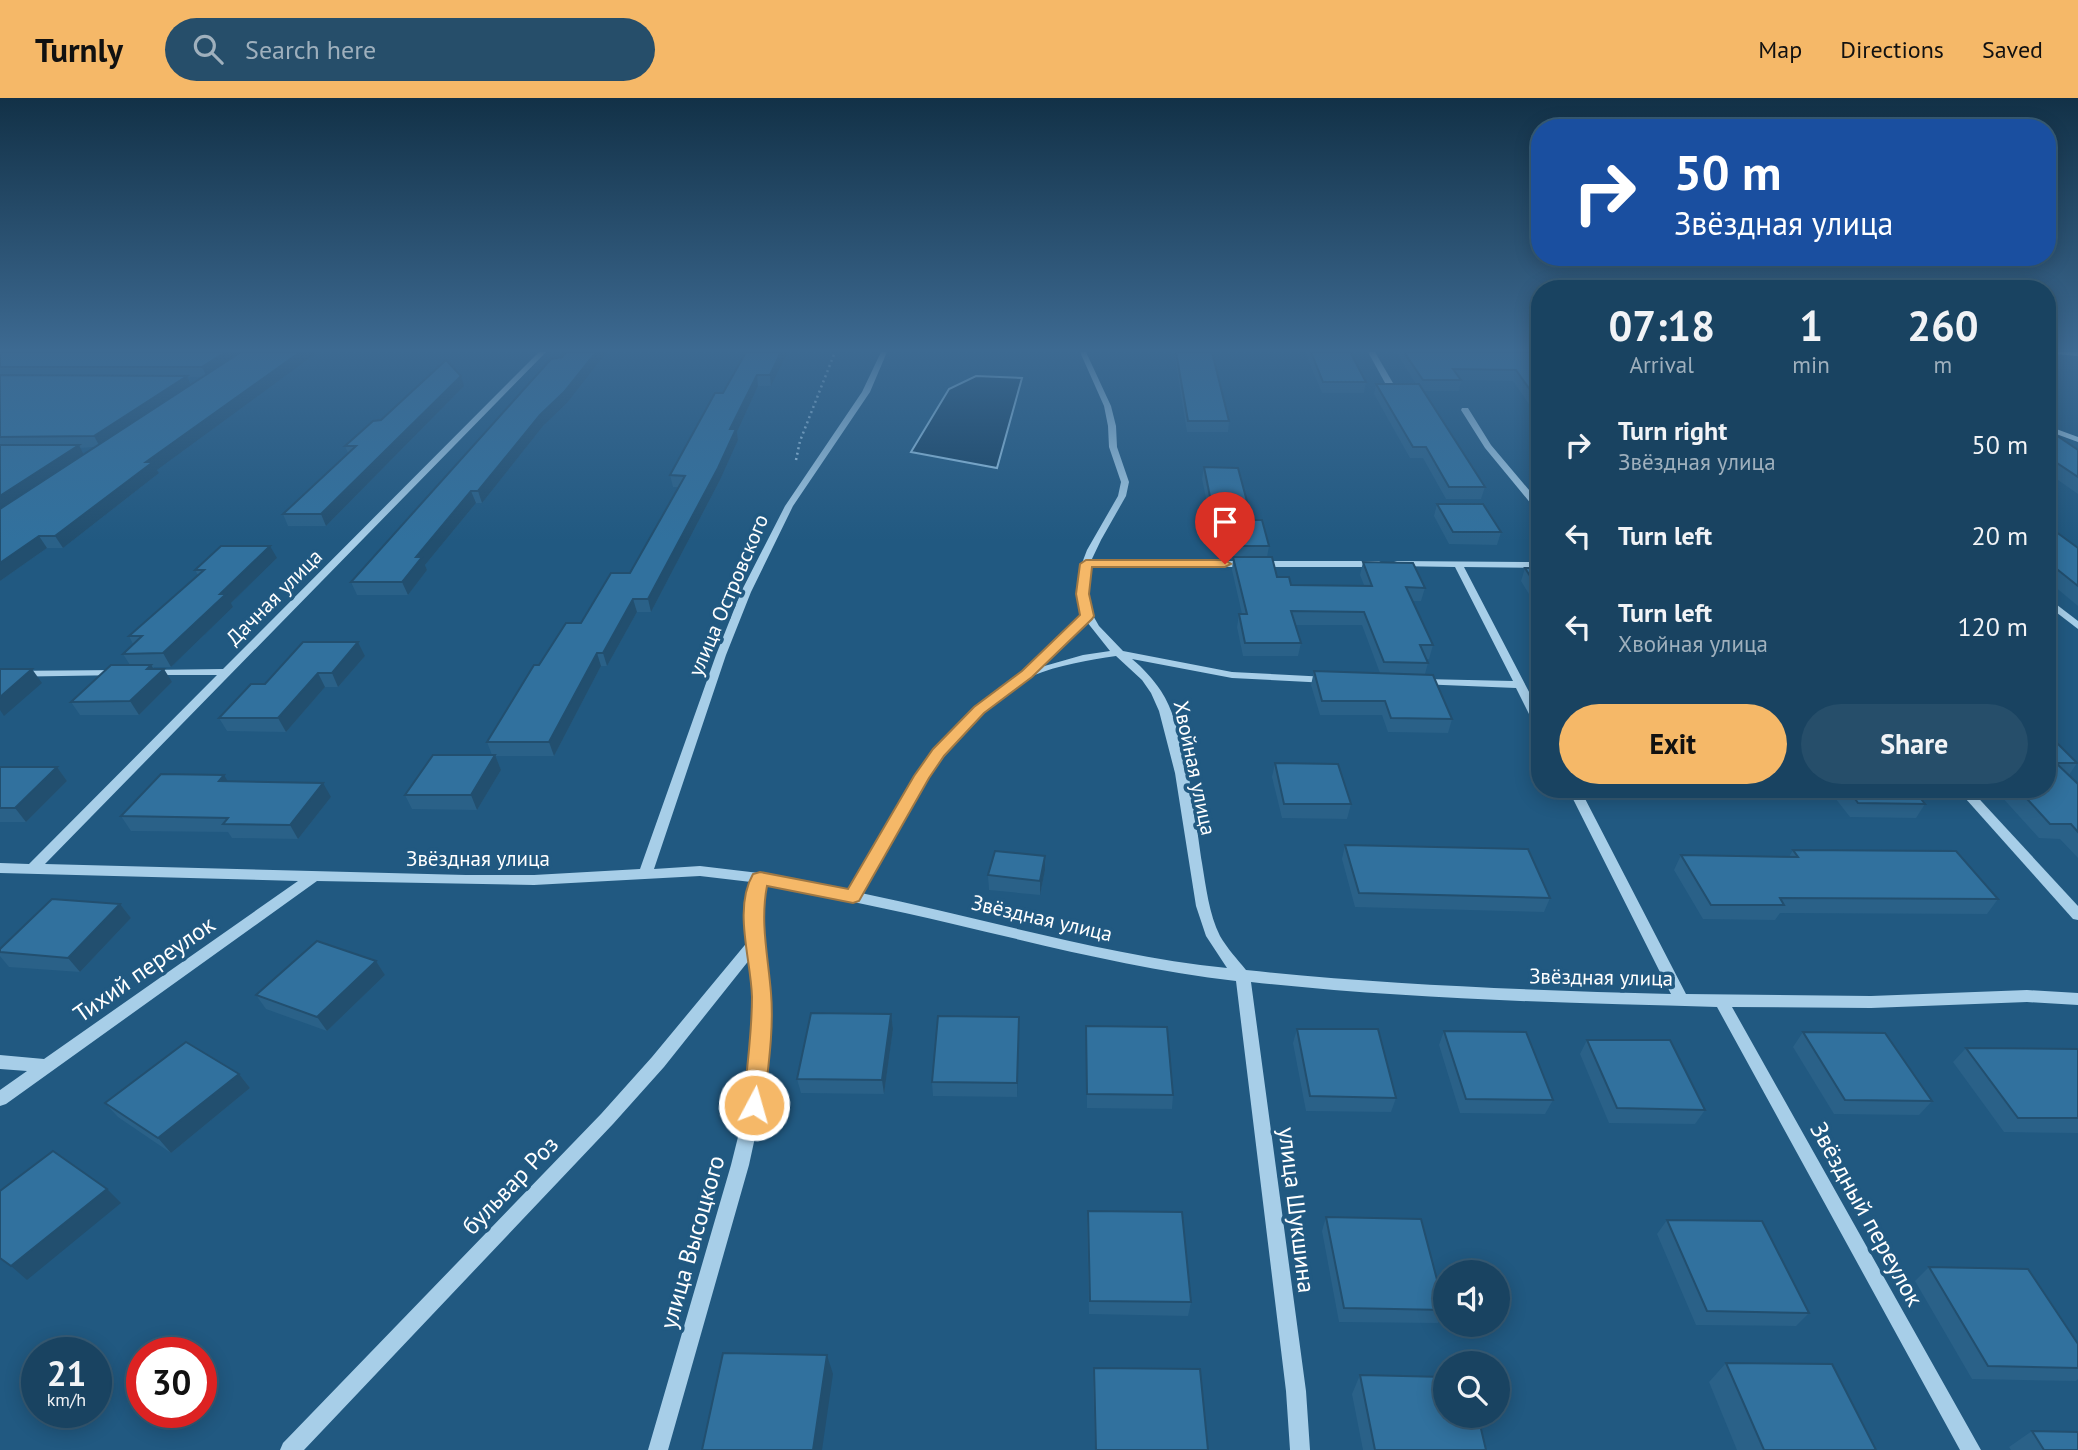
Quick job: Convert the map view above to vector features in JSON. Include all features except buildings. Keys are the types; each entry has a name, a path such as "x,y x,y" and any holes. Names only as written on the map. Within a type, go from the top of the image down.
{"street":[{"name":"Дачная улица","path":"32,869 481,415"},
{"name":"улица Островского","path":"646,872 720,655 746,592 789,506 850,415"},
{"path":"853,896 922,776 939,752 979,710 1027,674 1087,616 1082,594 1086,564 1095,541 1122,498 1126,486 1112,444 1109,415"},
{"path":"1468,415 1488,446 1531,498"},
{"path":"2056,431 2078,440"},
{"path":"1086,564 1531,565"},
{"path":"1458,564 1531,706"},
{"path":"2056,608 2078,626"},
{"name":"Хвойная улица","path":"1087,616 1102,638 1143,671 1156,688 1166,711 1185,790 1199,893 1211,930 1223,953 1243,977"},
{"path":"1027,674 1083,658 1118,653 1232,675 1343,680"},
{"path":"0,674 227,672"},
{"path":"1411,682 1520,685"},
{"path":"1579,798 1682,1000"},
{"path":"1971,798 2078,915"},
{"name":"Звёздная улица","path":"0,868 534,880 700,871 760,878 853,896 1111,956 1243,977 1468,994 1682,1000 1871,1002 2027,996 2078,999"},
{"name":"Тихий переулок","path":"0,1099 313,876"},
{"name":"улица Высоцкого","path":"658,1450 740,1166 754,1105 760,1045 761,995 754,944 753,911 760,878"},
{"name":"бульвар Роз","path":"290,1450 607,1119 754,944"},
{"name":"улица Шукшина","path":"1243,977 1296,1391 1300,1450"},
{"name":"Звёздный переулок","path":"1721,1001 1971,1450"},
{"path":"0,1062 46,1066"}],"path":[{"path":"789,506 800,441 810,415"}],"water":[{"path":"933,415 1012,415 997,468 911,452"}],"route":[{"path":"754,1105 760,1045 761,995 754,944 753,911 760,878 853,896 922,776 939,752 979,710 1027,674 1087,616 1082,594 1086,564 1225,564"}]}
